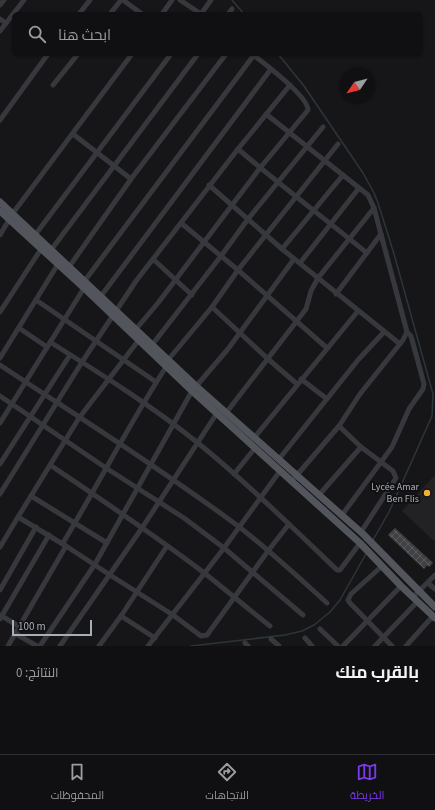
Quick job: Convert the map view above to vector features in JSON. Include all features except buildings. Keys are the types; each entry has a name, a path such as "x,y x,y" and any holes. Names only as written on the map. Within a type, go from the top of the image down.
{"main road":[{"path":"0,202 11,217 43,246 52,250 70,267 83,285 101,296 114,314 136,329 152,345 167,364"},
{"path":"0,211 11,217 35,235 58,264 114,314 138,341 226,413 342,515 362,533 435,607"},
{"path":"194,388 217,414 361,544 401,586 434,617"}],"street":[{"path":"0,5 4,0"},
{"path":"15,12 24,0"},
{"path":"81,12 90,0"},
{"path":"112,12 122,0 139,12"},
{"path":"163,12 172,0"},
{"path":"180,0 198,12"},
{"path":"202,12 211,0"},
{"path":"0,31 12,15"},
{"path":"0,19 6,23"},
{"path":"0,120 47,56"},
{"path":"53,85 76,56"},
{"path":"0,235 11,217 130,56"},
{"path":"35,235 170,56"},
{"path":"52,250 197,56"},
{"path":"70,267 131,179 224,56"},
{"path":"0,423 65,319 83,285 252,56"},
{"path":"136,329 260,168 307,111 308,108 300,95 254,56"},
{"path":"101,296 271,69"},
{"path":"0,494 82,362 114,314 153,259 238,149 290,85"},
{"path":"266,114 368,195 374,208 407,332 411,336 424,384 423,390 409,409 392,447 342,515"},
{"path":"152,345 192,295 248,220 323,127"},
{"path":"72,134 131,179"},
{"path":"8,646 20,627 106,468 167,364 212,307 238,270 338,144"},
{"path":"238,149 278,184 367,253"},
{"path":"282,249 342,175"},
{"path":"210,185 282,249 400,344"},
{"path":"300,263 359,188"},
{"path":"226,413 306,310 311,291 318,278 374,208"},
{"path":"181,223 238,270 327,348"},
{"path":"336,294 381,234"},
{"path":"0,312 43,246"},
{"path":"153,259 192,295"},
{"path":"16,634 38,646 95,564 194,388 228,349 294,259"},
{"path":"0,358 58,264"},
{"path":"36,300 156,382"},
{"path":"212,307 268,359 298,384"},
{"path":"254,438 358,311"},
{"path":"19,328 82,362 143,403 198,443 261,497 337,570 340,570 361,544"},
{"path":"279,459 369,346 384,332"},
{"path":"292,482 340,426 360,394 400,344 407,332"},
{"path":"0,547 79,418 138,341"},
{"path":"0,464 70,355"},
{"path":"0,365 174,479 268,551 327,603"},
{"path":"301,379 327,399"},
{"path":"0,396 106,468 184,518 224,548 303,615"},
{"path":"60,646 142,528 217,414"},
{"path":"340,426 360,447 396,475 396,478 362,533"},
{"path":"319,495 360,447"},
{"path":"234,474 255,448"},
{"path":"50,465 124,514 204,573 270,626"},
{"path":"150,644 224,548 280,471"},
{"path":"30,496 107,543"},
{"path":"18,517 95,564 201,636 206,635 289,524"},
{"path":"0,590 36,527"},
{"path":"20,627 1,617 49,535"},
{"path":"98,646 167,546"},
{"path":"382,566 349,597 348,600 392,646"},
{"path":"375,646 415,599 419,591 435,575"},
{"path":"428,583 435,589"},
{"path":"343,646 401,586"},
{"path":"120,616 155,638"},
{"path":"406,646 434,617"},
{"path":"320,629 338,646"},
{"path":"305,638 312,646"},
{"path":"271,639 279,646"}],"shaded area":[{"name":"Lycée Amar Ben Flis","path":"435,475 435,541 434,541 402,511"}],"waterway":[{"path":"232,0 242,12"},
{"path":"280,56 304,86 363,173 374,193 394,254 433,394 432,416 389,512 373,540"},
{"path":"191,646 285,635 302,631 314,625 330,612 340,600 367,552"}],"place":[{"name":"Lycée Amar Ben Flis","path":"427,493"}]}
